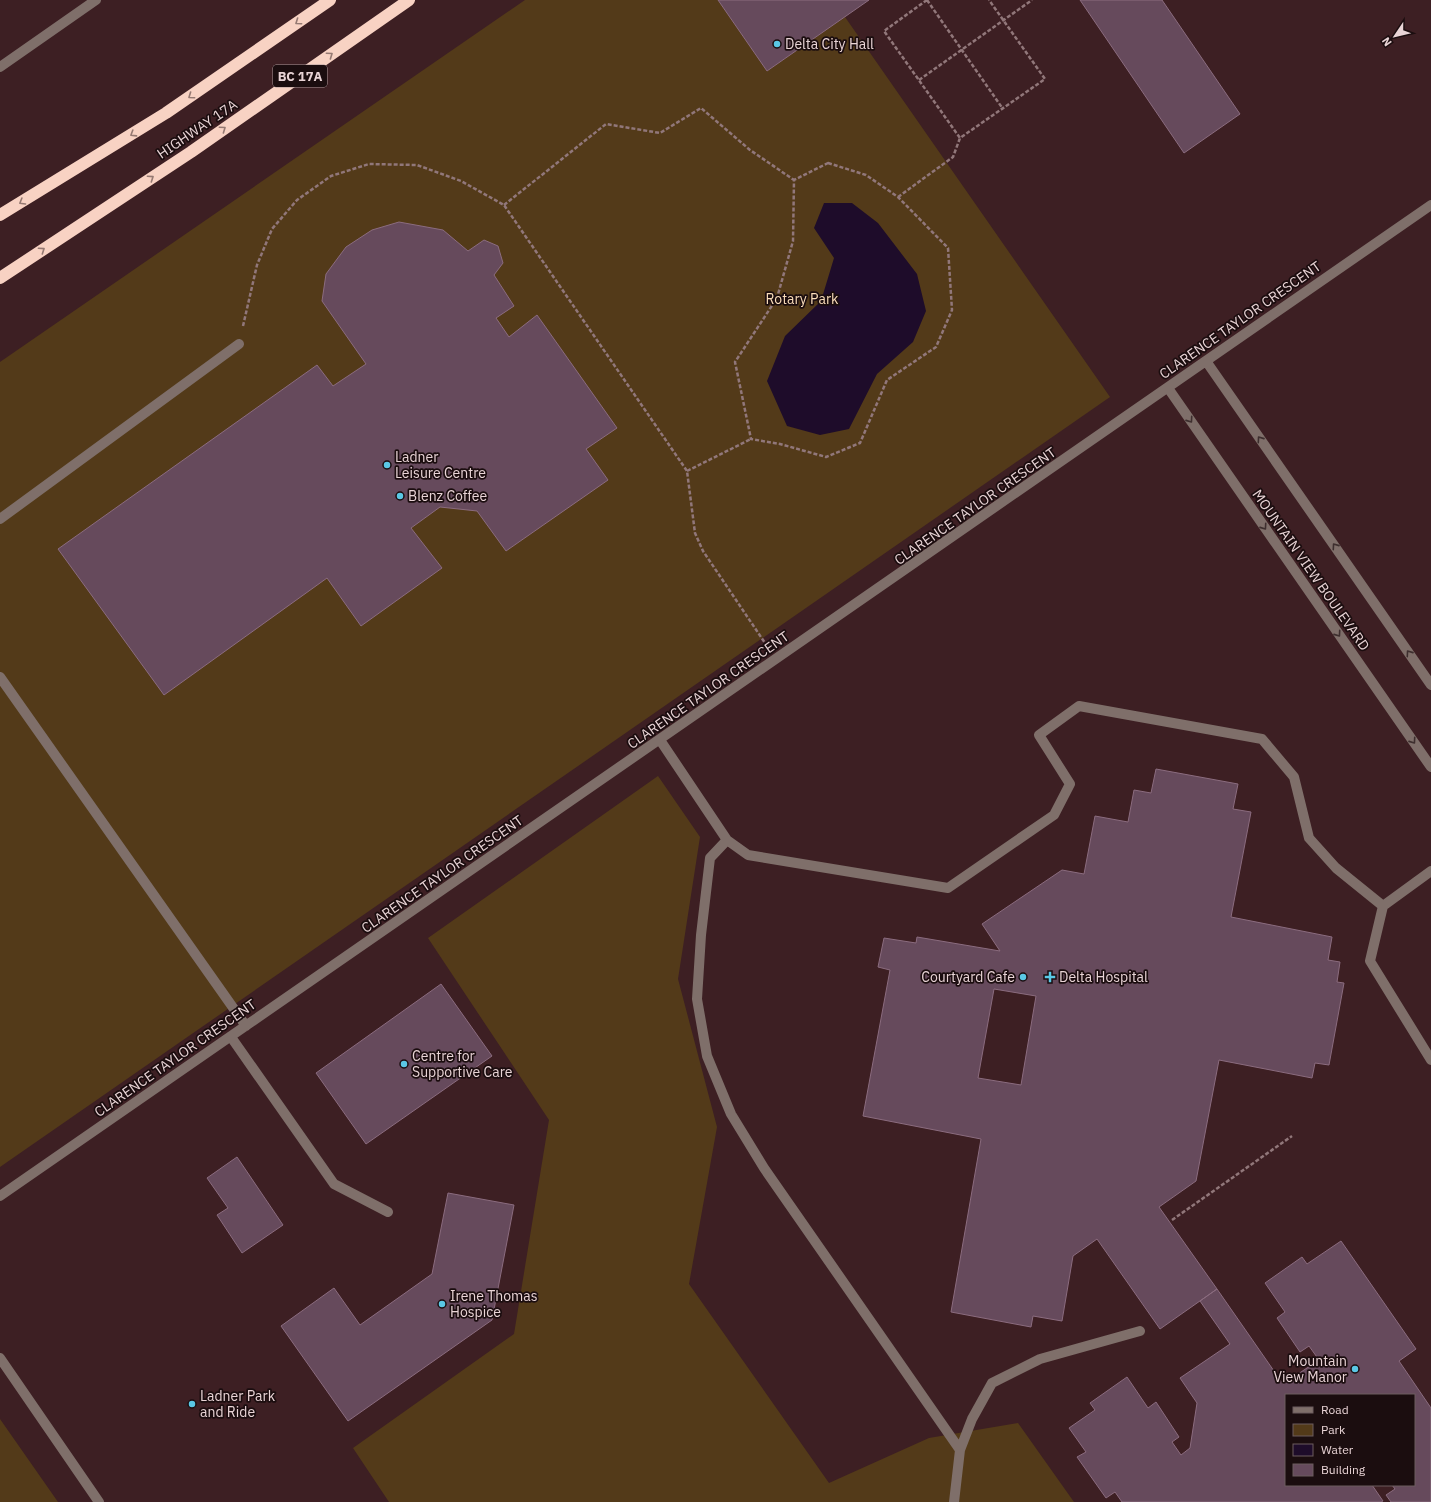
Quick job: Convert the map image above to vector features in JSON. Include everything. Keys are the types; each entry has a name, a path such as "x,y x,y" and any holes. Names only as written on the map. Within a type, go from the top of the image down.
{"highway":[{"path":"0,215 166,113 330,0"},
{"name":"HIGHWAY 17A","path":"0,278 191,152 409,0"}],"street":[{"path":"0,67 96,0"},
{"name":"CLARENCE TAYLOR CRESCENT","path":"0,1196 1431,205"},
{"path":"0,519 239,344"},
{"path":"1206,361 1431,685"},
{"name":"MOUNTAIN VIEW BOULEVARD","path":"1168,388 1431,767"},
{"path":"0,677 246,1026"},
{"path":"660,740 726,840 748,855 948,888 1054,815 1070,784 1039,735 1079,706 1262,739 1294,777 1309,838 1336,868 1384,906"},
{"path":"726,840 710,858 701,935 697,999 707,1056 731,1114 764,1168 960,1450"},
{"path":"1431,871 1384,906 1370,961 1431,1060"},
{"path":"231,1037 334,1184 388,1212"},
{"path":"954,1502 960,1450 972,1418 992,1383 1040,1359 1140,1330"},
{"path":"0,1358 99,1502"}],"path":[{"path":"960,138 884,31 927,0 1003,109"},
{"path":"898,196 953,157 960,138 1045,79 989,0"},
{"path":"919,80 1032,0"},
{"path":"504,205 606,124 660,134 701,108 750,150 794,180"},
{"path":"687,471 751,439 780,444 826,457 860,443 887,380 936,347 952,310 948,248 898,196 866,175 828,163 794,180"},
{"path":"239,344 257,266 272,229 297,200 331,176 369,164 416,165 461,181 504,205 687,471 695,532 703,551 776,660"},
{"path":"751,439 735,362 777,298 793,241 794,180"},
{"path":"1172,1220 1292,1136"}],"green space":[{"name":"Rotary Park","path":"525,0 718,0 767,71 845,17 1110,397 0,1167 0,362"},
{"path":"658,776 700,837 678,979 717,1127 689,1284 829,1483 929,1438 1018,1423 1074,1502 389,1502 353,1448 514,1334 549,1120 428,938"},
{"path":"0,1419 58,1502 0,1502"}],"water":[{"path":"824,203 852,203 878,223 917,274 926,311 913,342 877,374 849,429 820,435 787,426 767,381 785,336 821,301 834,258 814,228"}],"building":[{"name":"Delta City Hall","path":"718,0 869,0 767,71"},
{"path":"1080,0 1162,0 1240,114 1184,153"},
{"name":"Ladner Leisure Centre","path":"399,222 443,230 468,251 484,240 498,246 503,263 494,275 514,306 496,318 509,337 537,315 617,428 586,449 608,480 506,551 477,511 440,507 411,528 442,568 361,626 327,578 164,695 58,549 317,365 333,386 366,364 322,301 326,274 346,247 372,230"},
{"path":"1156,769 1238,784 1233,809 1251,812 1231,917 1332,937 1328,960 1340,962 1337,982 1344,983 1329,1065 1315,1063 1312,1078 1219,1060 1196,1181 1159,1207 1217,1289 1160,1329 1097,1239 1073,1256 1062,1321 1033,1316 1031,1327 951,1312 981,1139 863,1116 890,970 878,967 884,938 916,943 917,937 1000,951 982,924 1062,870 1084,874 1095,816 1128,822 1134,790 1151,793","holes":["994,989 1036,996 1021,1085 978,1078"]},
{"name":"Centre for Supportive Care","path":"441,984 492,1056 366,1144 316,1073"},
{"path":"237,1157 283,1225 242,1253 217,1215 228,1208 207,1178"},
{"name":"Irene Thomas Hospice","path":"448,1193 514,1205 492,1320 348,1421 281,1326 334,1288 360,1325 432,1274"},
{"name":"Mountain View Manor","path":"1341,1241 1416,1349 1399,1361 1431,1408 1431,1502 1391,1502 1386,1495 1395,1489 1393,1486 1415,1486 1415,1394 1285,1394 1285,1486 1373,1486 1383,1501 1381,1502 1122,1502 1115,1492 1106,1498 1077,1457 1086,1452 1069,1428 1095,1410 1090,1403 1127,1377 1148,1408 1156,1402 1179,1437 1172,1442 1181,1455 1190,1448 1197,1403 1180,1378 1230,1344 1200,1301 1217,1289 1283,1384 1319,1360 1309,1346 1300,1352 1277,1318 1285,1312 1265,1283 1302,1257 1307,1264"}],"place":[{"name":"Delta City Hall","path":"777,44"},
{"name":"Ladner Leisure Centre","path":"387,465"},
{"name":"Blenz Coffee","path":"400,496"},
{"name":"Courtyard Cafe","path":"1023,977"},
{"name":"Delta Hospital","path":"1050,977"},
{"name":"Centre for Supportive Care","path":"404,1064"},
{"name":"Irene Thomas Hospice","path":"442,1304"},
{"name":"Mountain View Manor","path":"1355,1369"},
{"name":"Ladner Park and Ride","path":"192,1404"}]}
